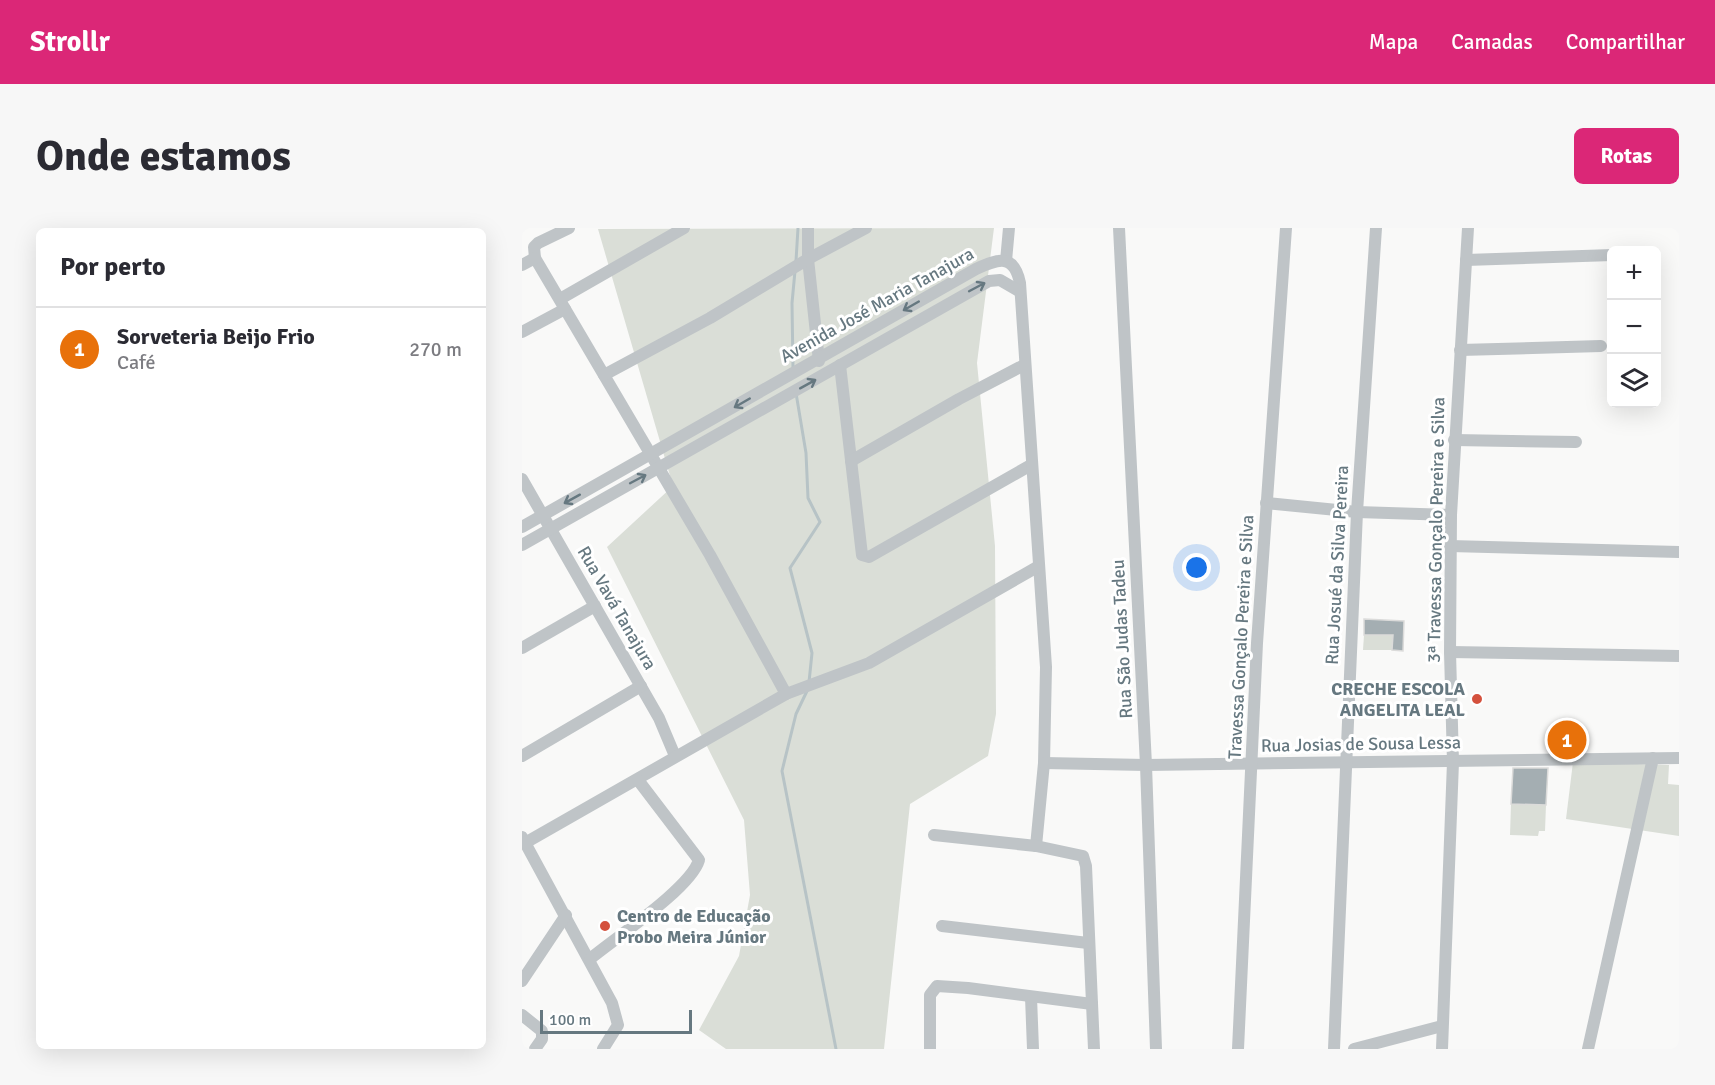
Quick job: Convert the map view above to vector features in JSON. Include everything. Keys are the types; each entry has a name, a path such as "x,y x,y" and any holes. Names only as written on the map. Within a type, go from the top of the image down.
{"street":[{"path":"569,228 538,243 534,247 535,258 710,555 786,694"},
{"path":"522,332 562,304 684,228"},
{"path":"808,228 808,259 819,361"},
{"path":"604,375 710,318 808,259 866,228"},
{"path":"1009,228 1006,261 1019,277 1046,667 1044,763 1036,846"},
{"name":"Rua São Judas Tadeu","path":"1119,228 1146,765 1156,1049"},
{"name":"Travessa Gonçalo Pereira e Silva","path":"1238,1049 1266,503 1286,228"},
{"name":"Rua Josué da Silva Pereira","path":"1334,1049 1357,512 1376,228"},
{"name":"3ª Travessa Gonçalo Pereira e Silva","path":"1442,1049 1454,762 1450,652 1450,515 1468,228"},
{"path":"1466,260 1607,255"},
{"path":"522,265 535,258"},
{"name":"Avenida José Maria Tanajura","path":"522,527 993,261 998,259 1006,261"},
{"name":"Avenida José Maria Tanajura","path":"522,545 937,308 994,279 1019,291"},
{"path":"930,296 937,308"},
{"path":"1460,350 1601,346"},
{"path":"840,365 861,555 869,557 1031,465"},
{"path":"851,461 958,399 1024,365"},
{"path":"1454,440 1576,442"},
{"path":"673,442 681,456"},
{"name":"Rua Vavá Tanajura","path":"522,479 641,686 669,737 675,756"},
{"path":"1266,503 1357,512 1450,515"},
{"path":"1450,546 1679,552"},
{"path":"603,1049 616,1031 619,1021 590,959 525,847 675,756 786,694 869,663 1039,566"},
{"path":"522,648 595,606"},
{"path":"1450,652 1679,656"},
{"path":"522,756 641,686"},
{"path":"1588,1049 1653,758"},
{"name":"Rua Josias de Sousa Lessa","path":"1044,763 1146,765 1679,758"},
{"path":"590,959 678,889 696,871 699,860 638,780"},
{"path":"934,835 1036,846 1083,856 1086,866 1094,1049"},
{"path":"522,981 566,915"},
{"path":"942,926 1088,943"},
{"path":"930,1049 930,995 937,986 968,987 1092,1004"},
{"path":"1031,997 1033,1049"},
{"path":"522,1015 542,1031 542,1039 535,1049"},
{"path":"1354,1049 1442,1026"}],"shaded area":[{"path":"994,228 977,363 995,546 996,714 988,756 910,804 884,1049 726,1049 699,1030 739,956 750,895 744,820 607,547 673,486 598,229"},
{"path":"1364,635 1393,635 1392,650 1363,650"},
{"path":"1573,762 1669,765 1668,784 1679,785 1679,836 1566,819"},
{"path":"1511,804 1546,805 1545,831 1539,831 1538,836 1510,835"}],"building":[{"path":"1364,619 1404,621 1403,651 1392,650 1393,635 1364,635"},
{"path":"1513,768 1548,768 1546,805 1511,804"}],"waterway":[{"path":"796,261 798,228"},
{"path":"793,369 792,303 795,271"},
{"path":"796,393 806,453 808,498 820,522 790,568 812,653 809,682"},
{"path":"807,691 796,714 782,771 836,1049"}],"place":[{"name":"CRECHE ESCOLA ANGELITA LEAL","path":"1477,699"},
{"name":"Sorveteria Beijo Frio","path":"1567,740"},
{"name":"Centro de Educação Probo Meira Júnior","path":"605,926"}]}
